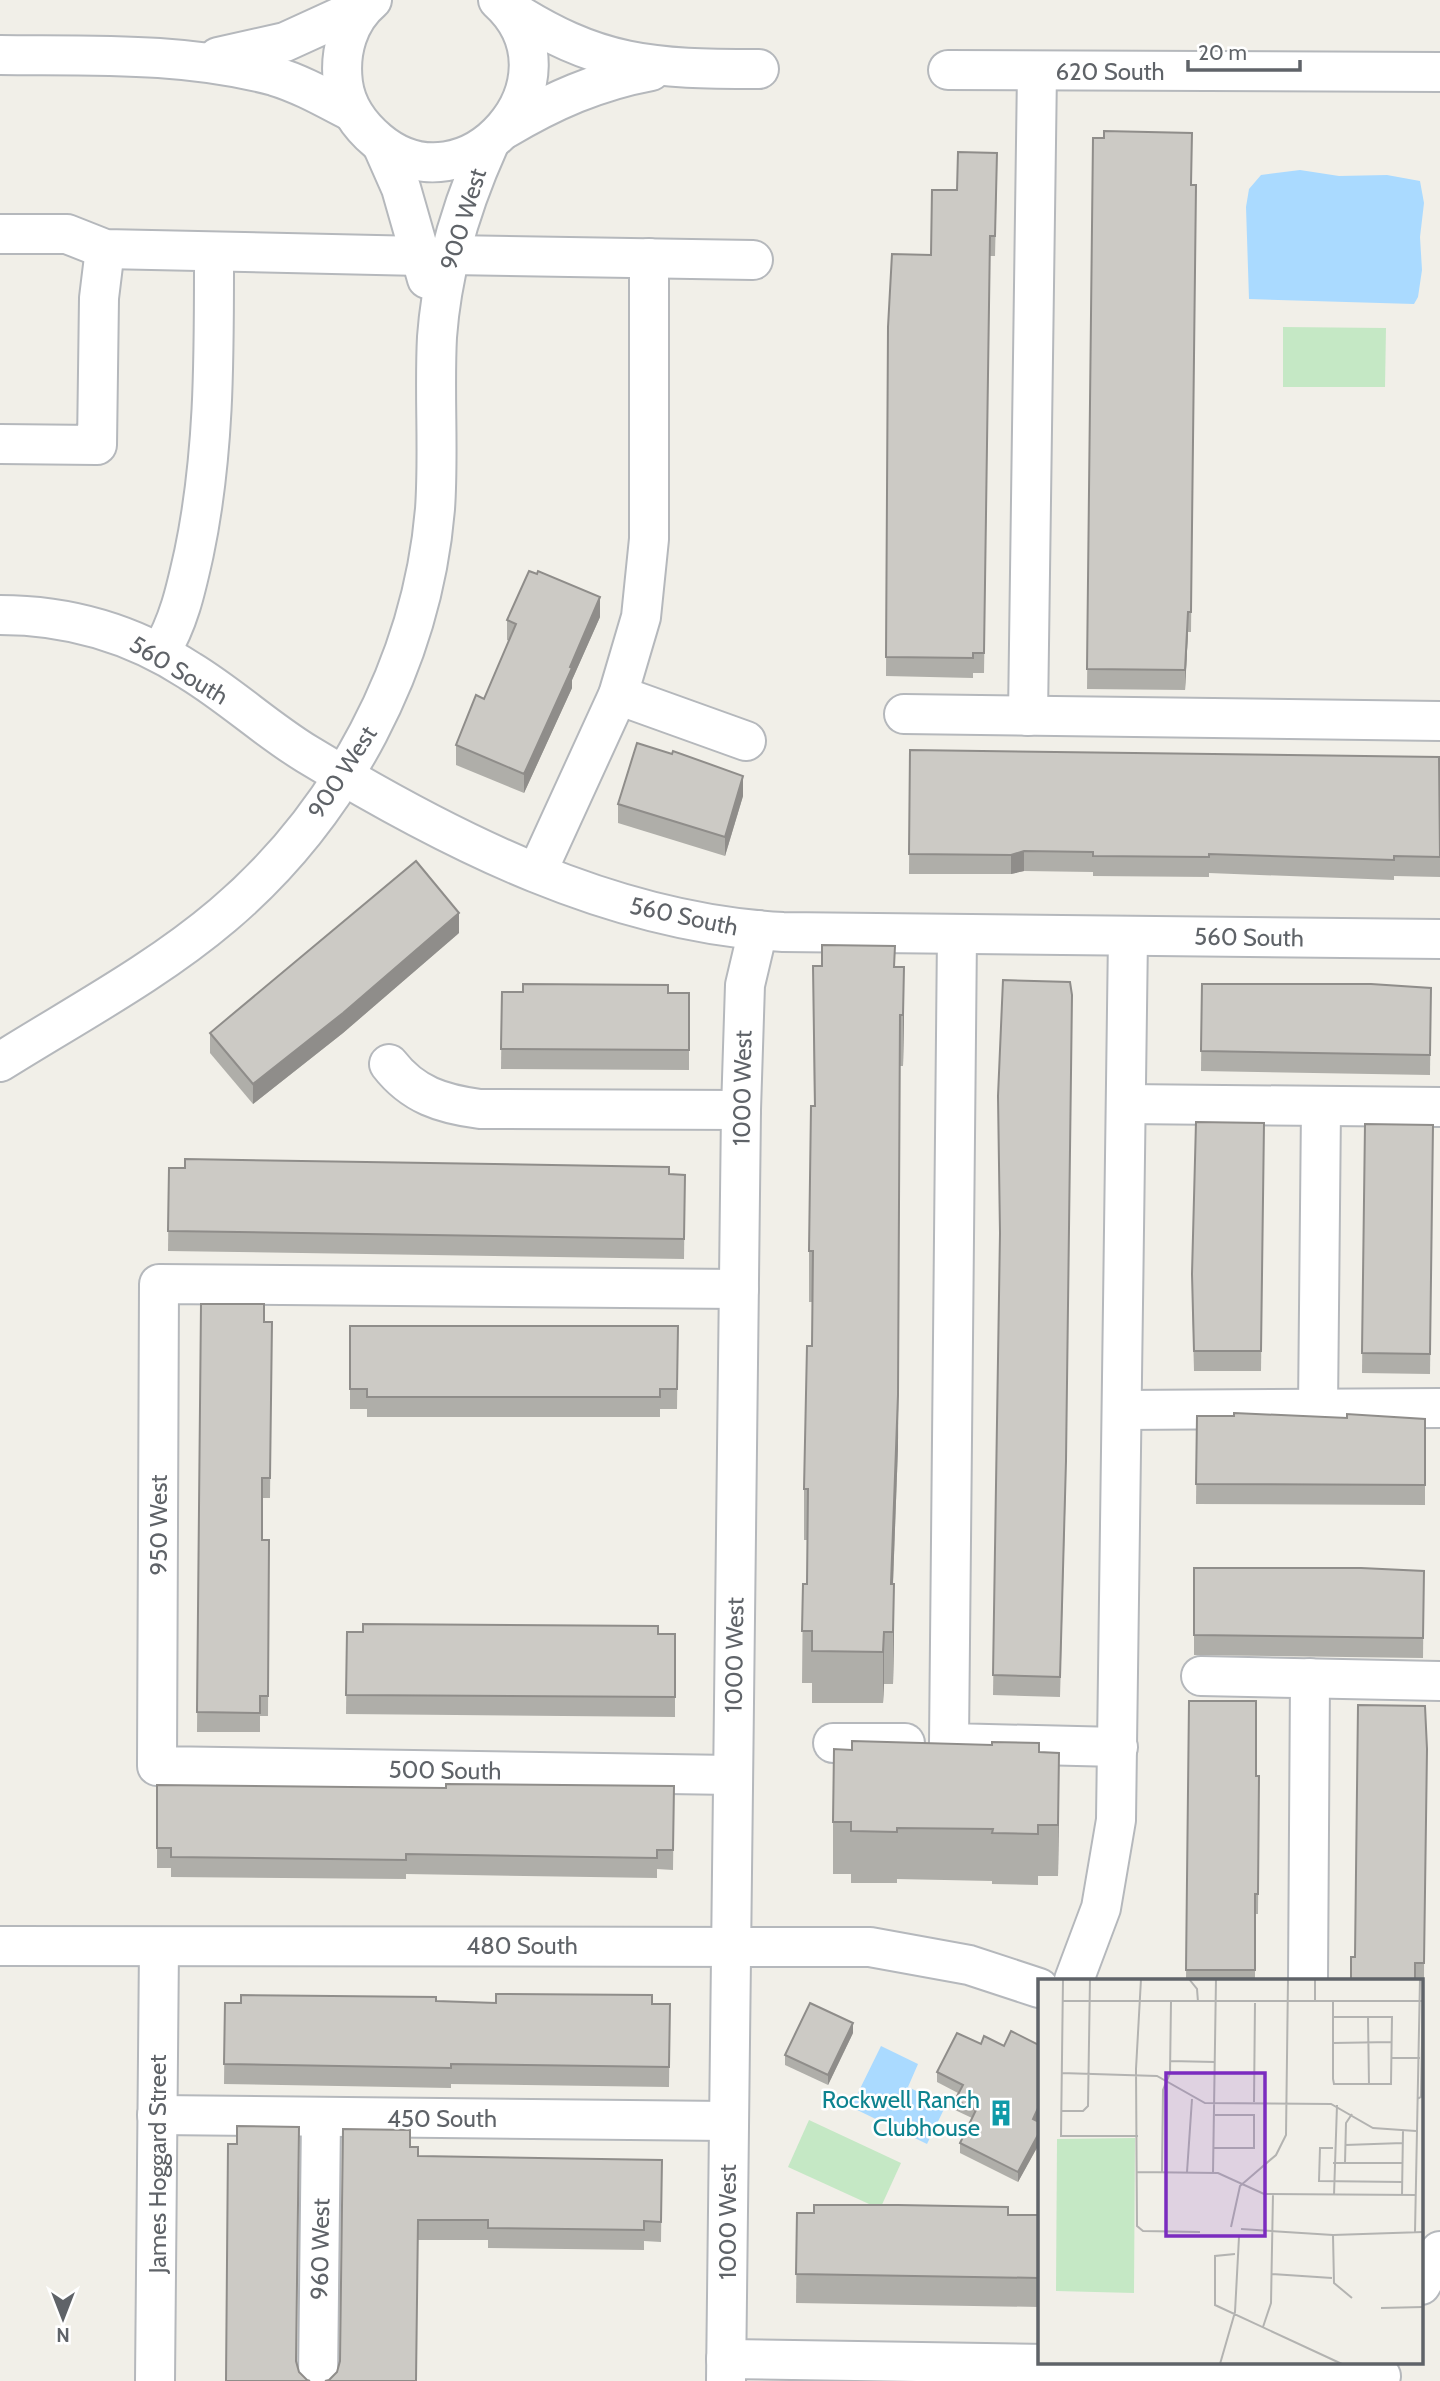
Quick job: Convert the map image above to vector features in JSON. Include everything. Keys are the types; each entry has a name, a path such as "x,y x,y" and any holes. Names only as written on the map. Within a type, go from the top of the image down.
{"street":[{"path":"368,3 352,25 344,46 341,69 344,91 352,112 365,130 382,145 402,155 424,160 447,160 469,155 578,90 620,77 663,69 759,69"},
{"path":"0,55 191,60 223,57 285,43 368,3"},
{"path":"501,3 568,43 602,56 663,69"},
{"name":"900 West","path":"435,255 497,136 522,100 528,67 521,34 501,3"},
{"path":"191,60 276,77 352,112"},
{"name":"620 South","path":"948,70 1440,72"},
{"path":"1028,716 1037,71"},
{"name":"900 West","path":"0,1062 171,955 223,915 268,873 305,830 343,775 382,709 406,640 425,565 434,513 437,473 437,338 435,255 382,145"},
{"path":"0,234 67,234 105,249 753,260"},
{"path":"0,444 97,445 99,298 105,249"},
{"path":"160,653 175,628 186,590 208,476 212,416 214,252"},
{"path":"537,872 618,695 640,617 648,552 649,258"},
{"name":"560 South","path":"0,615 50,618 85,625 119,635 160,653 191,671 305,753 408,813 537,872 631,907 682,920 758,930 1440,939"},
{"path":"618,695 746,741"},
{"path":"904,714 1440,721"},
{"name":"1000 West","path":"726,2370 741,1110 745,985 758,930"},
{"path":"949,1743 957,934"},
{"path":"1074,1979 1098,1920 1111,1861 1118,1747 1128,936"},
{"path":"389,1064 400,1079 417,1092 447,1105 480,1109 741,1110"},
{"path":"1126,1104 1440,1107"},
{"path":"1318,1409 1321,1107"},
{"name":"950 West","path":"157,1766 159,1283 739,1289"},
{"path":"1122,1410 1440,1408"},
{"path":"1201,1676 1440,1681"},
{"path":"1308,1979 1310,1678"},
{"path":"834,1743 1118,1747"},
{"name":"500 South","path":"157,1766 732,1775"},
{"name":"480 South","path":"0,1945 870,1947 969,1965 1038,1988"},
{"name":"James Hoggard Street","path":"155,2381 159,1947"},
{"name":"450 South","path":"157,2115 727,2121"},
{"name":"960 West","path":"318,2381 321,2117"},
{"path":"726,2370 1299,2368 1382,2373"}],"green space":[{"path":"1283,327 1386,328 1385,387 1283,387"},
{"path":"809,2120 901,2163 880,2209 788,2167"}],"water":[{"path":"1300,170 1339,176 1387,175 1420,181 1424,203 1420,237 1422,270 1418,297 1414,304 1249,299 1246,207 1249,189 1261,175"},
{"path":"881,2046 918,2064 908,2087 946,2105 927,2144 851,2107"}],"building":[{"path":"1104,131 1192,133 1191,185 1196,185 1191,612 1188,612 1185,670 1087,669 1093,138 1104,138"},
{"path":"958,152 997,153 995,236 990,236 984,653 973,653 973,658 886,657 888,327 892,254 931,255 932,190 957,190"},
{"path":"529,571 537,574 538,571 600,597 570,667 572,668 524,774 456,745 476,695 484,699 516,624 507,620"},
{"path":"637,743 672,754 673,751 743,776 725,837 618,804"},
{"path":"910,750 1439,757 1440,857 1394,856 1394,860 1209,854 1209,857 1093,856 1093,852 1024,851 1011,855 909,854"},
{"path":"416,861 459,913 343,1013 253,1084 210,1033"},
{"path":"822,945 895,946 894,967 904,967 903,1015 900,1015 898,1395 891,1584 894,1584 893,1632 884,1632 883,1652 812,1651 812,1631 802,1631 803,1584 807,1584 808,1489 804,1489 807,1346 812,1346 813,1251 809,1251 811,1106 815,1106 813,966 822,966"},
{"path":"1003,980 1070,982 1072,995 1066,1461 1060,1677 993,1675 1000,1233 998,1096"},
{"path":"523,984 668,985 668,993 689,993 689,1050 501,1049 502,992 523,992"},
{"path":"1202,984 1371,984 1431,988 1430,1055 1201,1051"},
{"path":"1196,1122 1264,1123 1261,1351 1194,1351 1192,1274"},
{"path":"1365,1124 1433,1125 1430,1354 1362,1353"},
{"path":"185,1159 669,1167 669,1174 685,1175 684,1239 168,1231 169,1168 185,1168"},
{"path":"201,1304 264,1304 264,1322 272,1322 270,1478 262,1478 262,1540 269,1540 268,1696 260,1696 260,1713 197,1712"},
{"path":"350,1326 678,1326 677,1389 660,1389 660,1397 367,1397 367,1389 350,1389"},
{"path":"1234,1413 1347,1418 1347,1414 1425,1419 1425,1485 1196,1484 1197,1416 1234,1416"},
{"path":"1194,1568 1361,1568 1424,1571 1423,1638 1194,1635"},
{"path":"363,1624 658,1626 658,1634 675,1634 675,1697 346,1695 347,1632 363,1632"},
{"path":"1189,1701 1256,1701 1256,1776 1259,1776 1255,1970 1186,1970"},
{"path":"1358,1705 1425,1706 1427,1749 1424,1963 1415,1963 1415,1979 1351,1979 1351,1957 1355,1957"},
{"path":"852,1741 992,1745 992,1742 1039,1743 1039,1752 1059,1753 1058,1825 1038,1825 1038,1834 992,1833 993,1829 897,1828 897,1832 851,1831 851,1822 833,1822 834,1749 852,1750"},
{"path":"446,1784 674,1786 673,1850 657,1850 657,1858 406,1854 406,1860 171,1857 171,1848 157,1848 157,1785 446,1788"},
{"path":"496,1994 652,1995 652,2004 670,2004 669,2067 451,2064 451,2068 224,2064 225,2003 241,2003 241,1995 436,1997 436,2001 496,2003"},
{"path":"810,2003 853,2023 828,2075 785,2055"},
{"name":"Rockwell Ranch Clubhouse","path":"1011,2031 1038,2044 1038,2108 1033,2119 1038,2122 1038,2135 1018,2172 960,2143 976,2110 955,2100 963,2085 937,2072 957,2033 981,2044 984,2036 1004,2046"},
{"path":"237,2126 299,2127 296,2361 299,2372 310,2381 226,2381 228,2144 237,2144"},
{"path":"343,2129 410,2130 410,2147 418,2147 418,2156 662,2160 661,2222 644,2221 644,2230 488,2228 488,2220 418,2220 416,2381 325,2381 337,2372 340,2361"},
{"path":"814,2205 898,2205 1008,2207 1008,2215 1038,2215 1038,2278 796,2274 797,2213 814,2213"}],"place":[{"name":"Rockwell Ranch Clubhouse","path":"1001,2113"}]}
